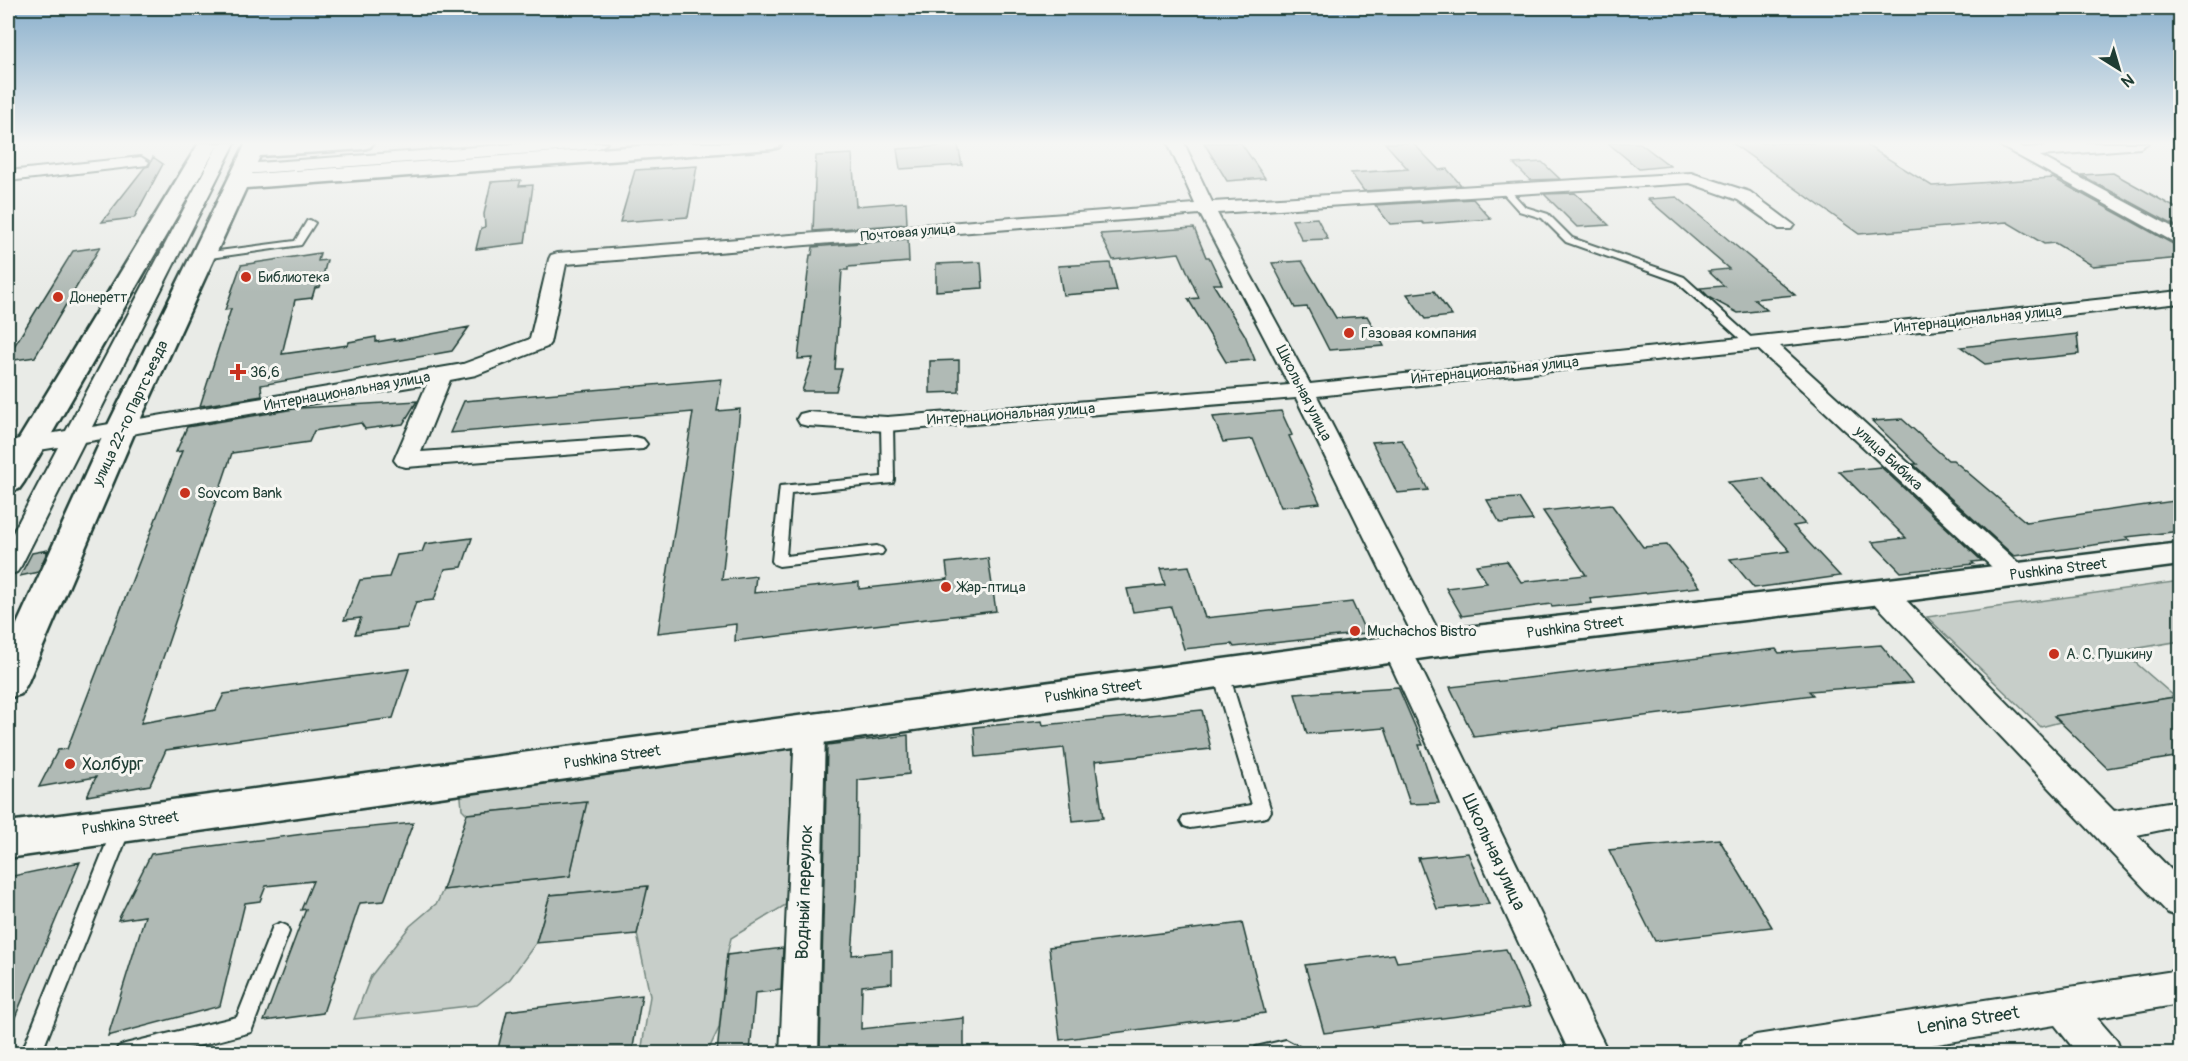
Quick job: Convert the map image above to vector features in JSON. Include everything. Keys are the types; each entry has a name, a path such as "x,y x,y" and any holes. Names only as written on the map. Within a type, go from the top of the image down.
{"main road":[{"path":"8,483 19,446 178,193"},
{"name":"улица 22-го Партсъезда","path":"8,684 121,429 233,193"},
{"name":"Pushkina Street","path":"8,840 1415,647 2181,554"}],"street":[{"path":"8,566 201,193"},
{"name":"Школьная улица","path":"1199,193 1303,391 1590,1053"},
{"name":"Почтовая улица","path":"441,375 468,370 540,343 558,260 1206,208 1449,193"},
{"name":"Почтовая улица","path":"1734,193 1744,196 1785,225"},
{"path":"2096,193 2181,238"},
{"name":"Интернациональная улица","path":"808,419 887,423 1303,391 2181,297"},
{"name":"улица Бибика","path":"1757,342 2016,575"},
{"name":"Интернациональная улица","path":"19,446 441,375"},
{"name":"Интернациональная улица","path":"441,375 406,460 635,444"},
{"path":"1881,592 2181,902"},
{"name":"Водный переулок","path":"799,1053 810,730"},
{"path":"2109,826 2181,813"},
{"name":"Lenina Street","path":"1756,1053 2181,987"},
{"path":"2063,1005 2103,1053"}],"lane":[{"path":"1507,193 1522,209 1545,216 1569,240 1680,279 1757,342"},
{"path":"203,256 298,243 310,223"},
{"path":"877,551 779,561 785,489 888,480 887,423"},
{"path":"1190,821 1263,812 1221,674"},
{"path":"31,1053 123,824"},
{"path":"131,1053 244,1025 280,933"},
{"path":"1263,1053 1286,1050 1292,1053"}],"shaded area":[{"path":"2180,581 2180,641 2122,651 2175,697 2055,716 2060,722 2041,727 1927,617"},
{"path":"805,736 797,898 731,938 719,1028 707,1053 641,1053 650,996 637,934 647,886 550,895 536,943 510,979 477,1005 354,1019 371,976 410,926 437,903 443,890 570,876 586,802 467,814 462,809 460,786"}],"building":[{"path":"125,193 148,193 134,218 102,222"},
{"path":"489,193 532,193 525,243 476,249 481,228 485,227 484,214"},
{"path":"629,193 692,193 688,217 620,222"},
{"path":"815,193 855,193 856,206 906,202 907,224 813,231"},
{"path":"1575,193 1609,225 1577,227 1544,194"},
{"path":"1801,193 2079,193 2173,244 2181,245 2181,258 2093,266 2055,243 2044,244 2007,222 1859,234"},
{"path":"2113,193 2148,193 2181,211 2181,229"},
{"path":"1677,197 1795,295 1754,299 1767,310 1738,313 1710,298 1700,288 1724,286 1708,271 1729,269 1648,199"},
{"path":"1473,199 1491,219 1390,224 1375,205"},
{"path":"1317,218 1328,239 1302,240 1292,220"},
{"path":"1194,228 1206,257 1209,257 1222,284 1213,284 1245,335 1255,360 1226,362 1188,299 1199,298 1179,253 1113,260 1100,234"},
{"path":"908,239 909,262 848,267 848,270 842,270 835,369 842,369 836,391 802,391 813,358 798,359 810,255 812,255 813,247"},
{"path":"100,247 35,357 8,361 8,356 73,251"},
{"path":"320,253 318,261 327,260 320,287 315,288 312,298 295,300 282,354 348,345 349,342 376,337 376,342 394,339 394,341 469,327 452,351 261,385 262,396 200,406 231,309 225,310 241,265"},
{"path":"1302,261 1336,318 1367,316 1384,346 1329,350 1307,307 1295,308 1272,263"},
{"path":"981,262 983,288 936,291 936,264"},
{"path":"1110,263 1117,291 1063,295 1058,266"},
{"path":"1434,291 1452,316 1425,319 1407,294"},
{"path":"2077,334 2079,354 1985,364 1961,347"},
{"path":"959,360 959,392 930,393 930,361"},
{"path":"722,379 717,411 740,409 722,580 756,576 754,593 859,582 859,589 948,579 946,563 988,558 996,611 735,641 736,624 658,633 693,412 450,433 464,401"},
{"path":"417,401 403,424 365,429 361,423 314,431 309,442 232,453 141,723 216,710 224,694 409,669 393,718 166,750 150,785 87,796 96,777 39,787 58,750 67,749 182,451 176,452 187,427 300,408"},
{"path":"1281,411 1292,435 1289,436 1320,503 1281,507 1253,439 1223,442 1213,417"},
{"path":"1902,419 1948,460 1953,460 2026,522 2181,500 2181,531 2126,537 2130,540 2014,556 1913,464 1917,464 1872,421"},
{"path":"1402,440 1428,490 1397,493 1372,442"},
{"path":"1881,467 1982,561 1972,562 1974,564 1901,572 1872,542 1906,538 1839,471"},
{"path":"1763,478 1805,524 1793,526 1840,576 1754,588 1730,559 1790,551 1728,482"},
{"path":"1519,498 1533,520 1500,523 1487,500"},
{"path":"1611,504 1643,547 1667,545 1700,587 1590,599 1592,603 1552,607 1551,604 1462,616 1446,588 1487,583 1476,565 1507,561 1521,582 1586,575 1543,511"},
{"path":"472,538 462,567 445,569 434,600 416,602 407,628 355,634 361,618 344,620 360,580 389,577 397,555 422,552 425,544"},
{"path":"48,550 38,572 20,576 32,553"},
{"path":"1189,566 1205,618 1352,602 1366,633 1234,647 1232,644 1184,649 1171,607 1133,612 1127,589 1165,585 1160,569"},
{"path":"1881,645 1912,683 1809,691 1813,695 1474,737 1450,687 1776,649 1779,653"},
{"path":"1398,687 1423,745 1419,745 1439,803 1410,804 1385,728 1307,734 1295,694"},
{"path":"2181,696 2181,756 2107,768 2054,716"},
{"path":"1202,710 1211,749 1095,761 1103,818 1073,821 1064,748 976,757 974,727 1042,721 1043,725"},
{"path":"908,735 909,774 858,780 857,886 852,955 892,951 892,983 862,986 861,1029 964,1018 964,1053 820,1053 827,745"},
{"path":"587,802 570,876 443,890 467,814"},
{"path":"413,823 384,901 360,903 323,1013 264,1021 306,909 301,910 313,881 266,886 260,901 245,903 220,1006 108,1036 145,916 118,920 151,854 311,833"},
{"path":"1719,839 1772,927 1655,941 1609,850"},
{"path":"1468,853 1489,904 1437,909 1418,858"},
{"path":"80,862 8,1034 8,877"},
{"path":"648,886 637,934 536,943 550,895"},
{"path":"1242,923 1265,1013 1060,1040 1049,947"},
{"path":"783,948 781,990 755,993 750,1053 717,1053 727,955"},
{"path":"1506,949 1530,1007 1324,1033 1305,965 1394,954 1397,962"},
{"path":"642,995 632,1053 497,1053 507,1011"}],"place":[{"name":"Библиотека","path":"246,277"},
{"name":"Донеретт","path":"58,297"},
{"name":"Газовая компания","path":"1349,333"},
{"name":"36,6","path":"238,372"},
{"name":"Sovcom Bank","path":"185,493"},
{"name":"Жар-птица","path":"946,587"},
{"name":"Muchachos Bistro","path":"1355,631"},
{"name":"А. С. Пушкину","path":"2054,654"},
{"name":"Холбург","path":"70,764"}]}
